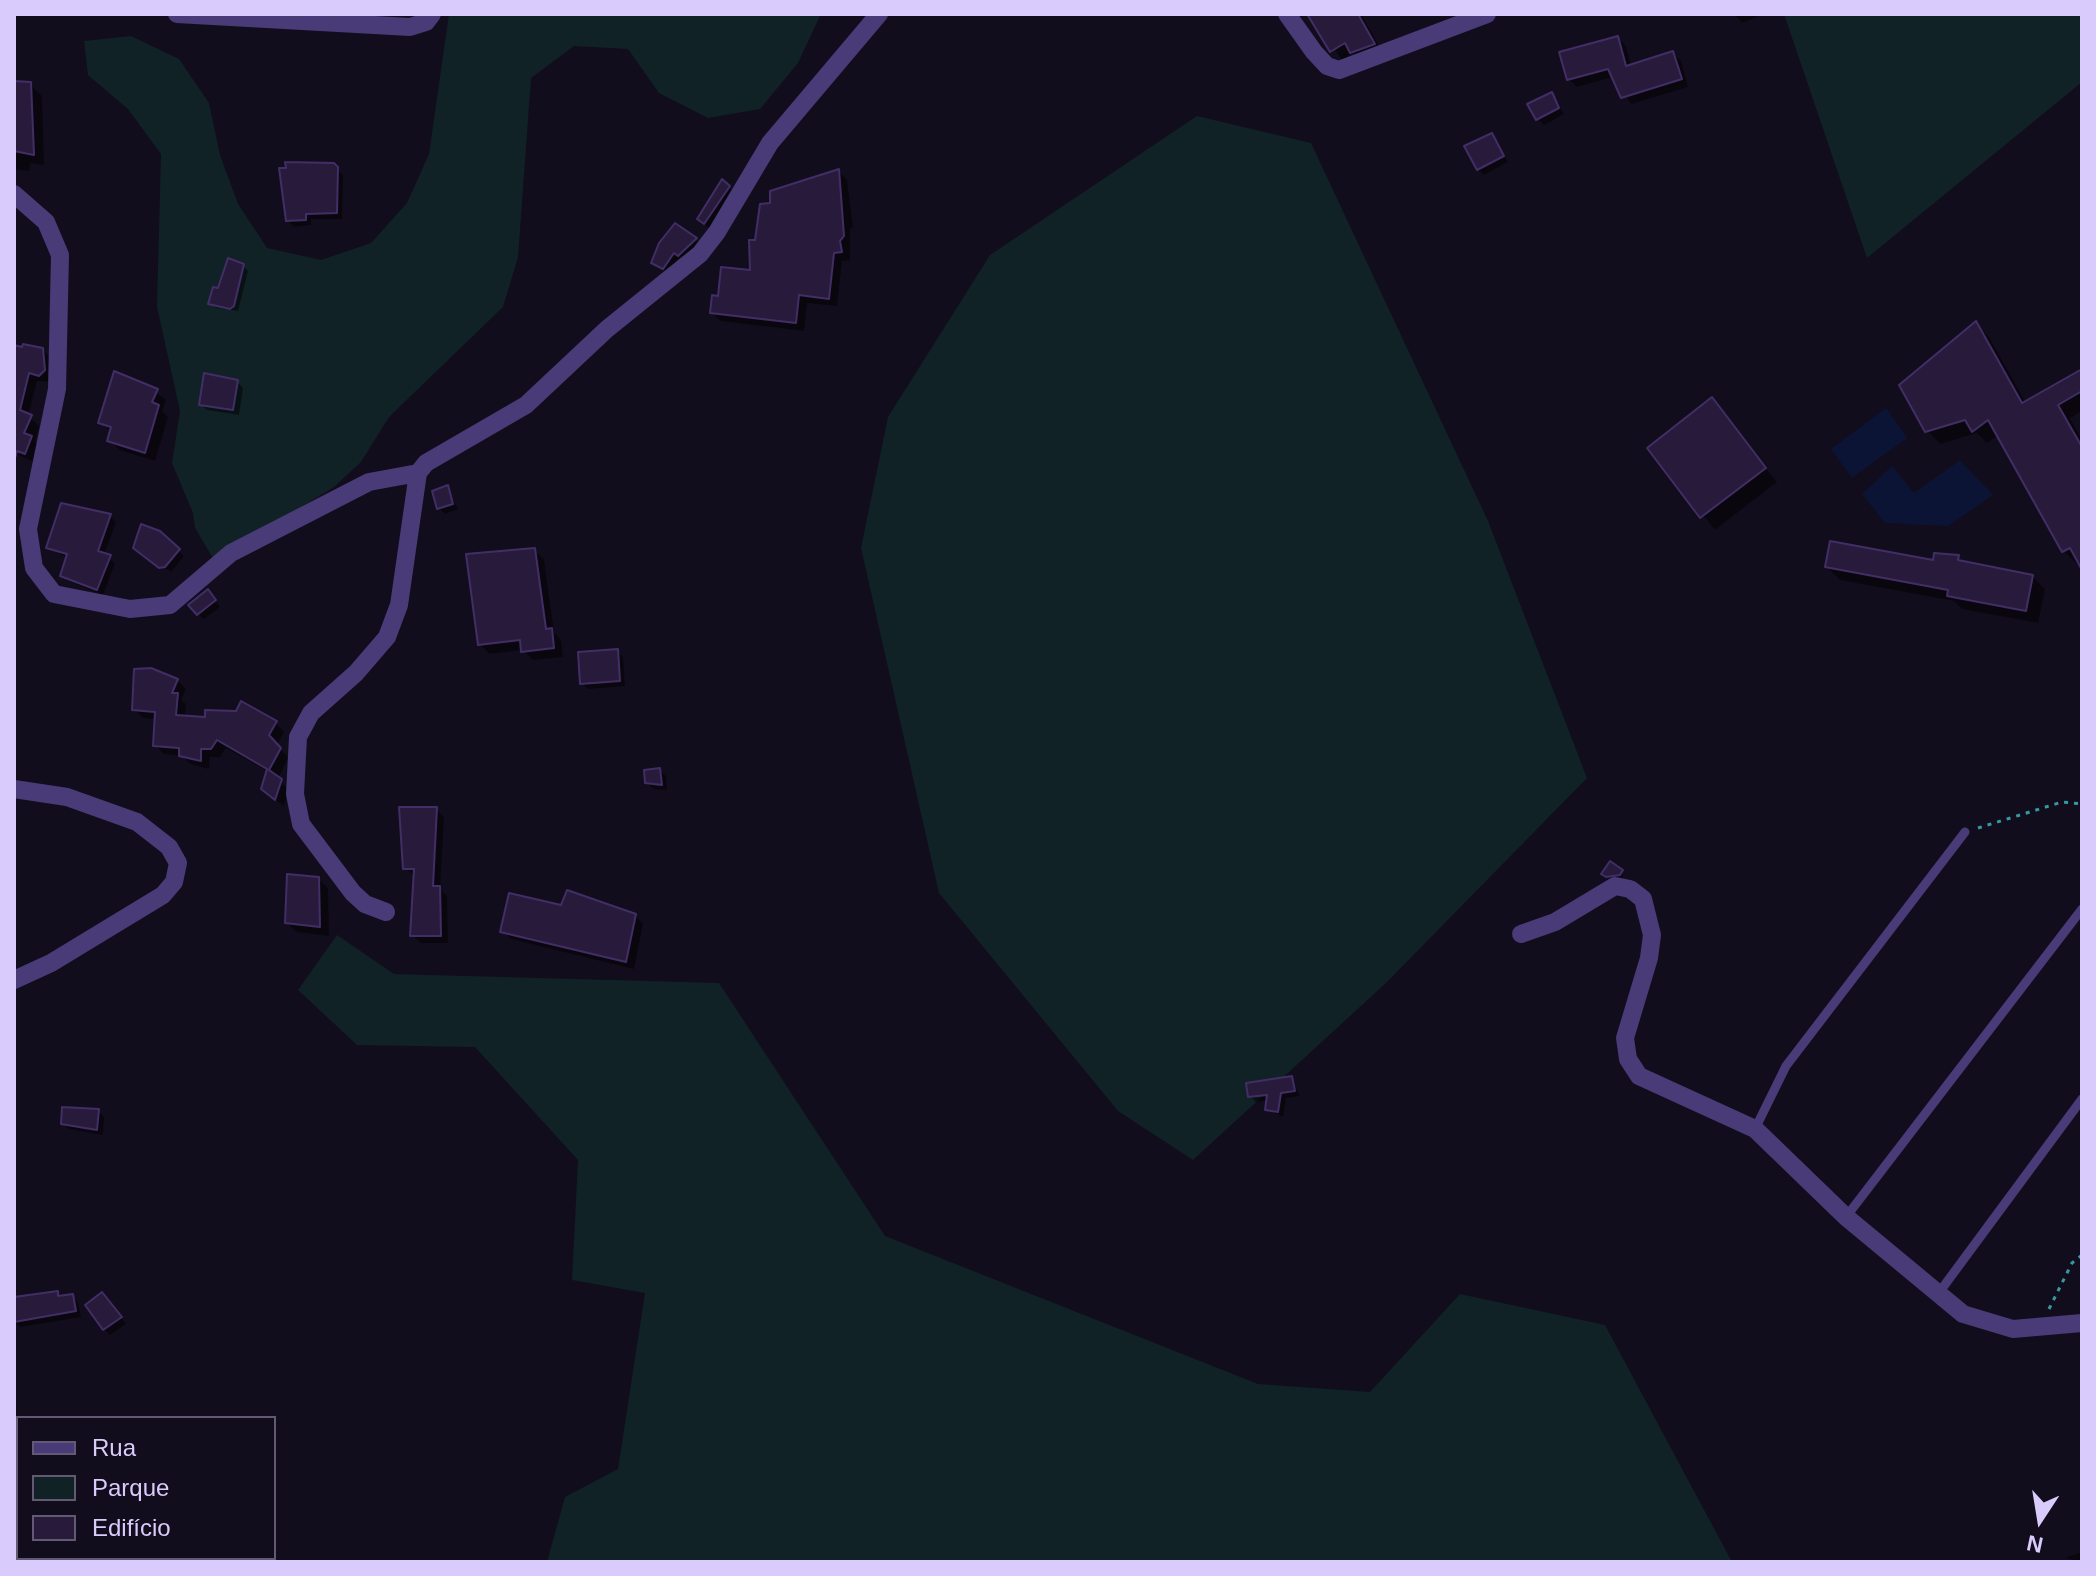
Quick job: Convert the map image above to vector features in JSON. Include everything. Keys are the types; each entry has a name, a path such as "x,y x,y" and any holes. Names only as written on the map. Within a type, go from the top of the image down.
{"street":[{"path":"177,14 410,27 426,22 432,14"},
{"path":"386,912 365,904 353,893 301,824 295,794 298,737 311,713 356,673 387,637 399,605 418,473 426,463 526,405 607,329 700,254 717,232 777,134 879,14"},
{"path":"1287,14 1321,59 1339,70 1487,14"},
{"path":"14,194 46,222 60,255 57,389 28,529 34,568 54,594 130,609 170,605 231,553 369,482 418,473"},
{"path":"14,789 67,797 137,822 169,847 178,863 174,882 163,895 98,931 51,963 14,980"},
{"path":"1521,934 1555,922 1615,886 1630,889 1643,899 1652,935 1649,958 1625,1038 1628,1059 1639,1076 1755,1129 1846,1217 1963,1314 1981,1322 2013,1329 2082,1323"}],"lane":[{"path":"1755,1129 1786,1066 1965,832"},
{"path":"1846,1217 2082,909"},
{"path":"1938,1294 2082,1099"}],"path":[{"path":"1965,832 2062,802 2082,804"},
{"path":"2040,1326 2072,1263 2082,1255"}],"green space":[{"path":"449,14 821,14 798,63 760,109 708,118 659,93 628,49 574,46 531,78 518,257 503,307 389,417 361,462 334,487 214,560 195,528 193,513 172,463 180,411 157,307 161,154 128,109 88,75 84,41 131,36 179,59 209,103 220,155 238,204 267,248 321,260 371,243 407,203 429,154"},
{"path":"1784,14 2082,14 2082,82 1867,258"},
{"path":"1197,116 1311,143 1488,521 1587,778 1386,983 1193,1160 1118,1111 939,893 861,548 888,417 990,255"},
{"path":"337,935 394,974 719,983 885,1236 1258,1384 1370,1392 1460,1294 1605,1325 1732,1562 547,1562 565,1497 618,1469 645,1293 572,1280 578,1160 475,1047 357,1045 298,990"}],"water":[{"path":"1886,408 1907,438 1852,478 1831,449"},
{"path":"1960,460 1993,495 1948,526 1885,523 1862,494 1892,466 1914,493"}],"building":[{"path":"1307,14 1358,14 1375,44 1350,53 1345,43 1330,52"},
{"path":"1618,36 1626,66 1673,51 1682,79 1621,98 1608,69 1567,80 1559,52"},
{"path":"14,81 31,82 34,155 14,151"},
{"path":"1552,92 1559,108 1536,120 1527,104"},
{"path":"1492,133 1504,156 1477,170 1464,146"},
{"path":"285,162 334,163 338,167 337,213 306,214 306,220 286,221 279,168 286,168"},
{"path":"839,169 844,236 840,241 842,252 834,253 829,299 799,295 796,323 710,313 712,295 718,296 721,267 750,270 749,240 755,240 760,204 770,203 770,191"},
{"path":"722,179 730,186 704,224 697,219"},
{"path":"675,223 697,238 678,256 674,253 663,269 651,263 659,243"},
{"path":"228,258 244,264 234,306 230,309 208,304 213,287 218,288"},
{"path":"1976,321 2022,403 2082,369 2082,391 2058,405 2082,447 2082,570 2070,548 2062,552 1988,420 1972,432 1965,420 1925,432 1899,385"},
{"path":"23,344 43,348 45,370 39,376 29,373 20,410 32,415 24,433 32,436 25,454 17,451 15,458 14,345 22,347"},
{"path":"114,371 158,389 152,402 159,405 145,453 107,441 111,427 98,423"},
{"path":"204,373 238,380 233,410 199,405"},
{"path":"1712,397 1766,468 1700,518 1647,448"},
{"path":"448,485 453,504 437,509 432,491"},
{"path":"61,503 111,514 98,551 111,555 97,590 60,576 67,554 46,548"},
{"path":"141,524 160,531 180,549 165,567 159,568 133,548"},
{"path":"1830,541 1933,560 1934,553 1959,555 1958,560 2033,575 2026,611 1947,596 1948,590 1825,567"},
{"path":"535,548 546,629 552,628 554,648 521,652 520,640 478,645 466,554"},
{"path":"208,589 216,600 197,615 188,605"},
{"path":"618,649 620,681 580,684 578,652"},
{"path":"151,668 178,679 172,693 178,693 176,715 205,717 205,710 236,711 241,701 277,721 269,735 281,748 269,770 282,779 275,800 261,789 267,769 217,740 211,749 201,749 201,761 179,756 179,748 153,746 155,712 132,710 134,669"},
{"path":"660,768 662,785 645,783 644,770"},
{"path":"399,807 437,807 433,886 440,886 441,936 410,936 414,869 403,869"},
{"path":"1610,861 1623,870 1620,875 1606,877 1601,874"},
{"path":"287,874 319,877 320,927 285,923"},
{"path":"567,890 636,914 626,962 500,932 509,893 561,905"},
{"path":"1292,1076 1295,1091 1281,1093 1278,1112 1265,1110 1267,1095 1248,1097 1246,1083"},
{"path":"62,1107 99,1109 97,1130 61,1124"},
{"path":"58,1291 58,1296 73,1294 76,1311 14,1322 14,1297"},
{"path":"102,1292 122,1317 103,1330 85,1305"}]}
